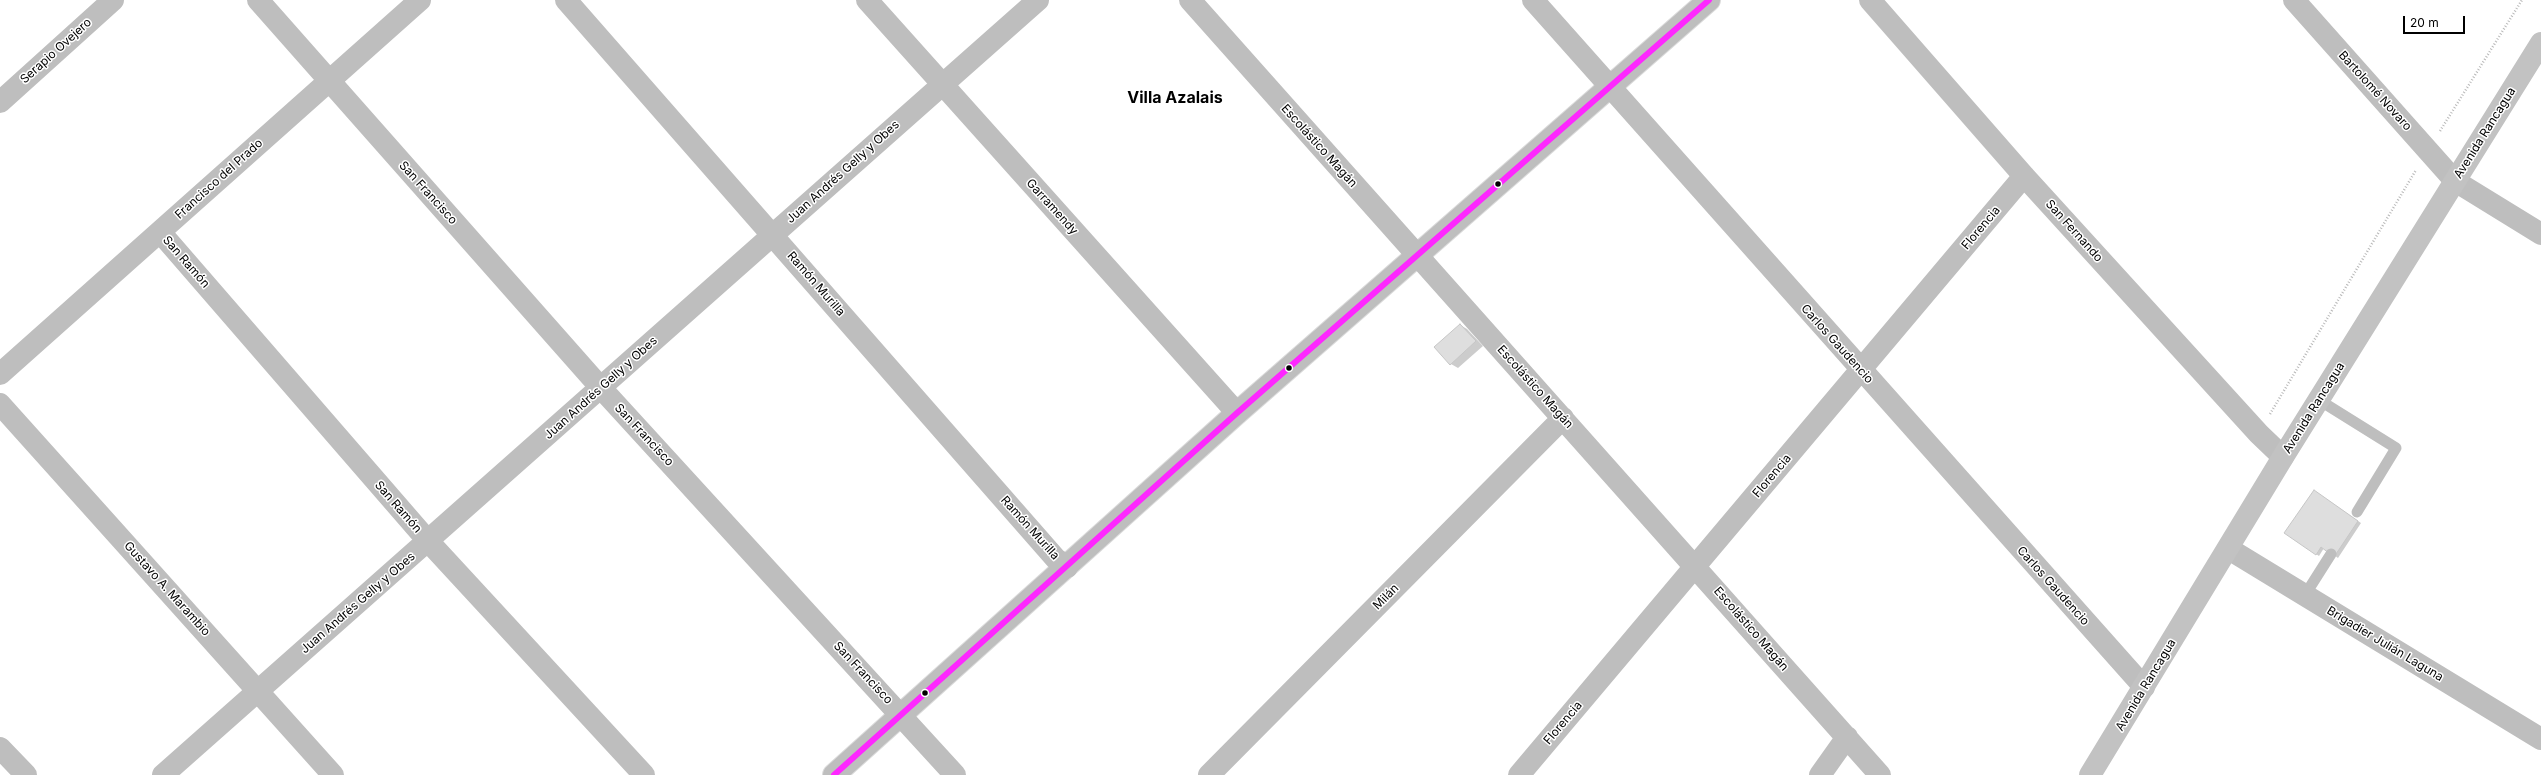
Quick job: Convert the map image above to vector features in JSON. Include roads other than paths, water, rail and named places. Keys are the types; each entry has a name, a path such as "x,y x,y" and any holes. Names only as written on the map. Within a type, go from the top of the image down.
{"main road":[{"name":"Avenida Rancagua","path":"2090,775 2283,458 2541,43"}],"street":[{"name":"Serapio Ovejero","path":"0,102 113,0"},
{"name":"San Francisco","path":"258,0 601,388 903,715 955,775"},
{"name":"Francisco del Prado","path":"0,374 330,82 420,0"},
{"name":"Ramón Murilla","path":"566,0 1056,559 1067,567"},
{"name":"Garramendy","path":"867,0 940,84 1238,412"},
{"name":"Juan Andrés Gelly y Obes","path":"163,775 428,542 773,235 940,84 1038,0"},
{"name":"Escolástico Magán","path":"1190,0 1696,566 1880,775"},
{"name":"Carlos Gaudencio","path":"1533,0 1609,88 2144,687"},
{"path":"834,775 903,715 1238,412 1709,0"},
{"name":"San Fernando","path":"1870,0 2024,176 2259,434 2283,458"},
{"name":"Bartolomé Novaro","path":"2294,0 2455,181 2541,234"},
{"name":"Florencia","path":"1519,775 2024,176"},
{"name":"San Ramón","path":"160,232 428,542 644,775"},
{"name":"Gustavo A. Marambio","path":"0,404 333,775"},
{"name":"Milán","path":"1209,775 1563,418"},
{"name":"Brigadier Julián Laguna","path":"2229,549 2541,739"},
{"path":"1820,775 1847,737"},
{"path":"0,748 26,775"}],"lane":[{"path":"2319,400 2396,448 2357,512"},
{"path":"2305,595 2331,554"}],"district":[{"name":"Villa Azalais","path":"1175,98"}]}
